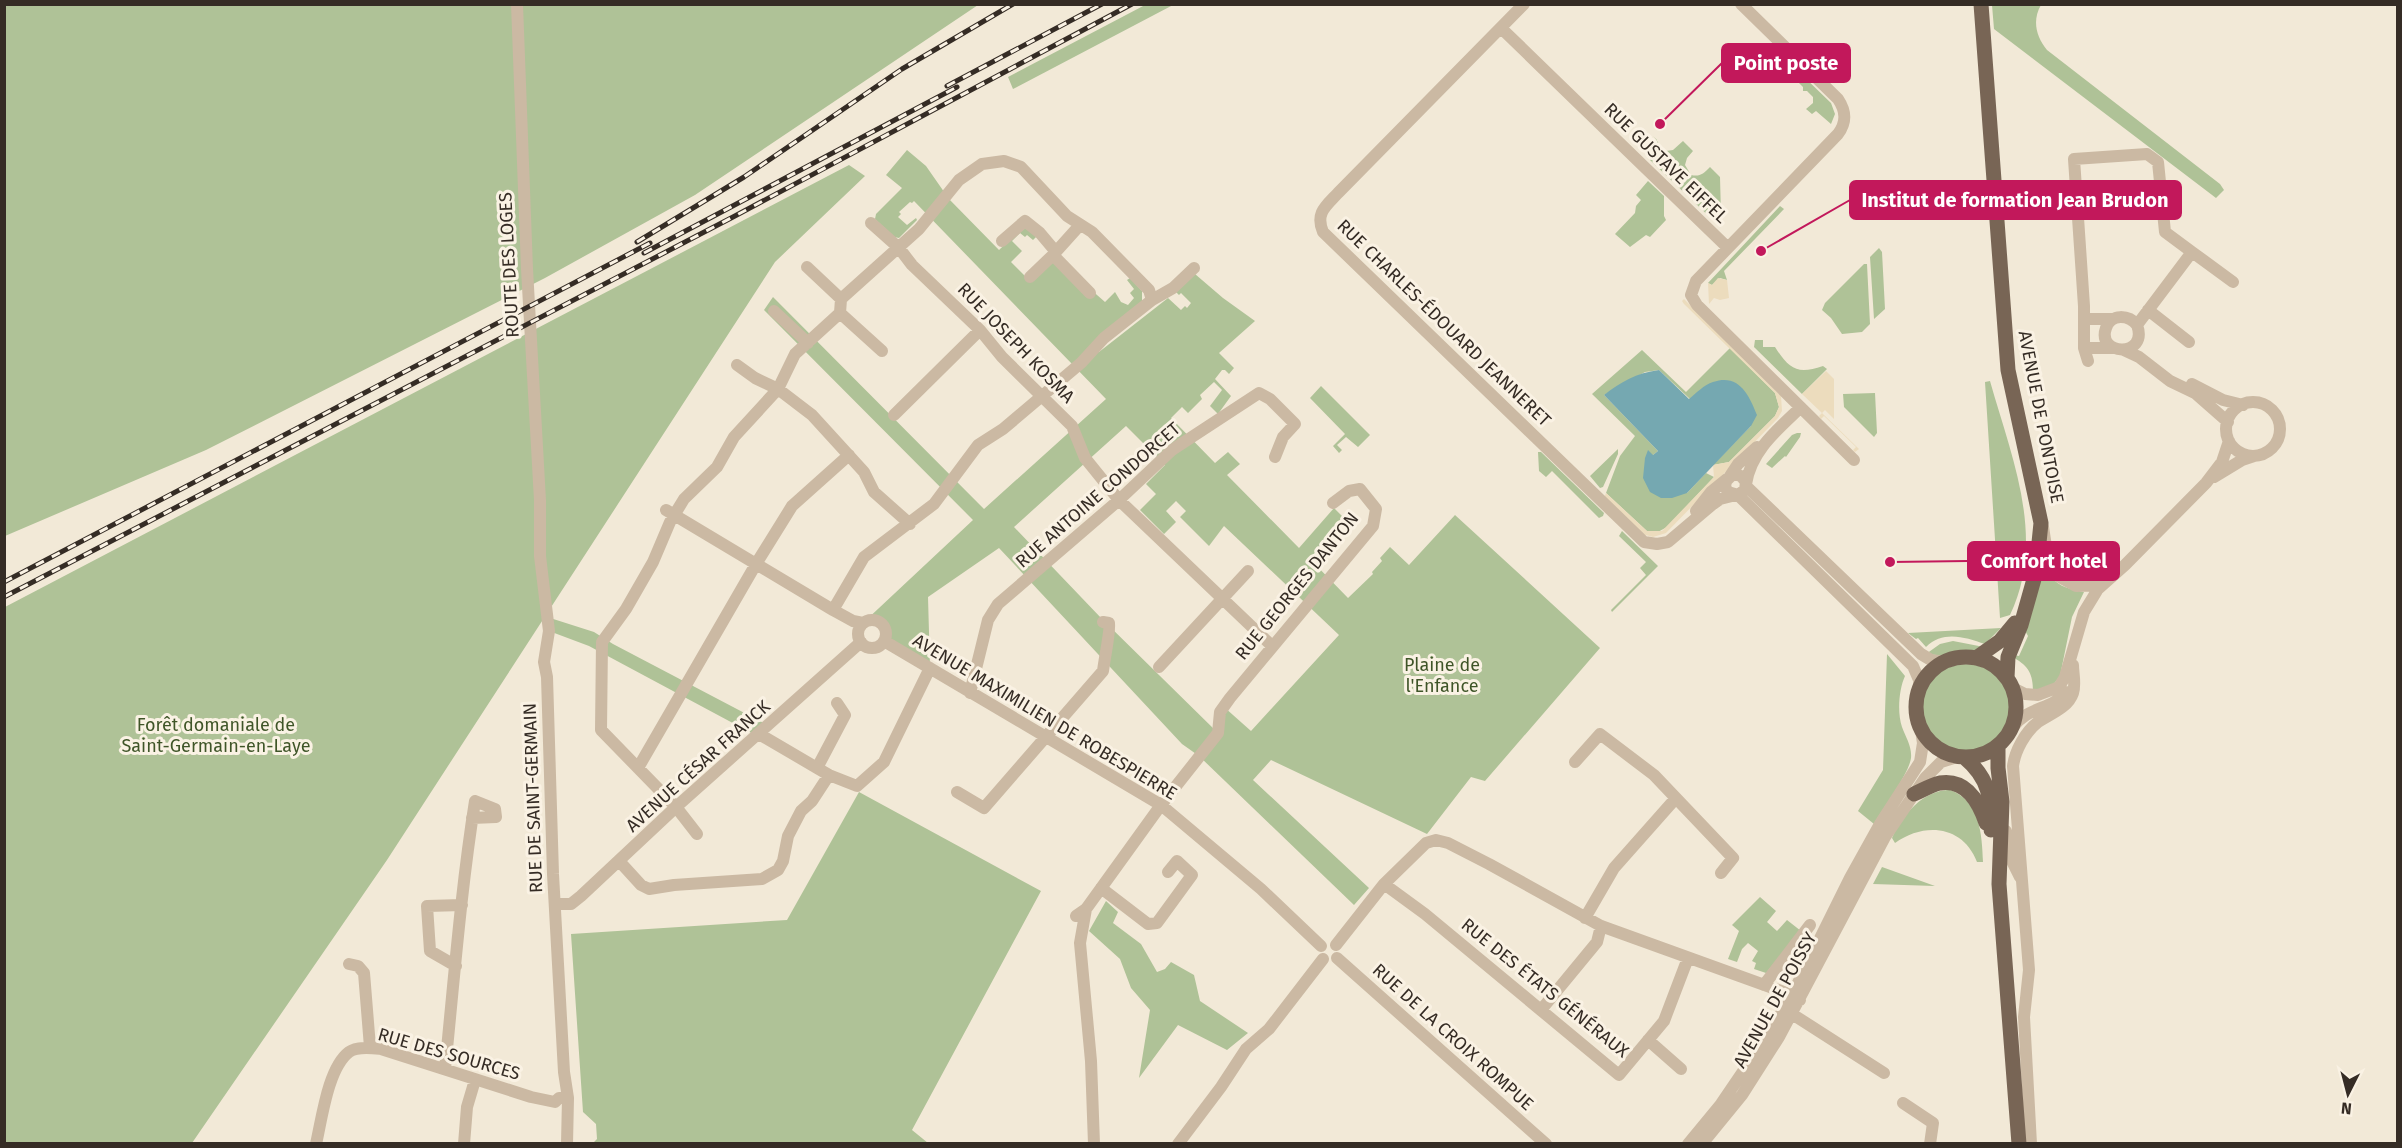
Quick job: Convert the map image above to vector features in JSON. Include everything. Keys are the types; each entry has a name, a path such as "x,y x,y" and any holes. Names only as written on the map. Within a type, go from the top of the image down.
{"main road":[{"name":"AVENUE DE PONTOISE","path":"1982,4 2008,370 2042,523 2033,585 2008,657 2010,683"},
{"name":"AVENUE DE PONTOISE","path":"1976,658 2000,641 2010,630 2033,585"},
{"path":"1961,757 1979,756 1998,746 2012,728 2017,708 2010,683 1993,665 1976,658 1956,658 1944,662 1929,673 1919,689 1916,707 1921,730 1936,747 1961,757 1978,769 1987,787 1991,808 1991,842"},
{"path":"1998,746 2002,810 1999,885"},
{"path":"1914,794 1941,783 1959,785 1972,794 1980,805 1991,842 1999,885 2019,1143"}],"street":[{"name":"ROUTE DES LOGES","path":"517,4 527,269 540,500 539,524"},
{"name":"RUE CHARLES-ÉDOUARD JEANNERET","path":"1524,4 1338,193 1320,214 1319,222 1323,232 1644,542 1657,544 1668,542 1691,520 1720,499 1742,490"},
{"path":"1727,247 1838,134 1845,118 1838,99 1741,4"},
{"name":"RUE GUSTAVE EIFFEL","path":"1501,28 1727,247 1694,284 1691,291 1693,300 1854,460"},
{"path":"2088,361 2084,348 2074,159 2147,154 2158,162 2165,232 2233,282"},
{"path":"697,834 676,807 601,730 602,642 626,609 653,562 671,512 717,467 734,437 778,389 795,354 840,313 841,299 919,229 959,180 982,164 1004,161 1021,167 1066,216 1092,232 1149,291 1152,300"},
{"path":"1002,241 1025,221 1040,233 1090,293"},
{"name":"RUE JOSEPH KOSMA","path":"871,223 899,248 912,265 980,330 1002,357 1072,426 1085,458 1119,500 1272,646"},
{"path":"1030,277 1080,225"},
{"path":"2137,325 2192,252"},
{"path":"807,267 841,299"},
{"path":"833,610 864,557 934,504 978,445 1003,429 1081,363 1104,338 1152,300 1173,288 1194,268"},
{"path":"2148,310 2189,342"},
{"path":"774,311 808,343"},
{"path":"840,313 882,351"},
{"path":"2084,319 2112,319 2123,316 2137,325 2139,336 2129,349 2084,348"},
{"path":"2112,319 2105,334 2109,344 2139,357 2170,381 2195,393 2228,422"},
{"path":"894,415 980,330"},
{"path":"2137,341 2148,356 2171,373 2223,400 2243,405"},
{"path":"737,365 755,378 778,389 812,416 864,472 874,492 910,524"},
{"name":"RUE ANTOINE CONDORCET","path":"970,693 988,620 998,604 1119,500 1172,450 1259,393 1270,399 1295,424 1283,437 1275,456"},
{"path":"2206,483 2242,460 2265,453 2274,447 2279,437 2280,426 2276,416 2269,408 2254,403 2243,405 2234,411 2226,430 2229,441 2237,451 2254,456"},
{"path":"1800,408 1768,440 1746,456 1728,477 1725,485 1727,491 1742,490 1921,654 1931,660 1944,662"},
{"path":"1742,490 1749,467 1768,440"},
{"path":"2010,683 2021,693 2031,695 2048,693 2059,687 2065,677 2084,612 2102,585 2125,566 2206,483 2222,462 2229,441"},
{"path":"638,768 756,564 792,507 849,456"},
{"path":"1728,477 1739,475 1742,490 1913,666 1919,680 1919,689"},
{"name":"RUE CHARLES-ÉDOUARD JEANNERET","path":"1691,520 1702,501 1728,477"},
{"name":"RUE GEORGES DANTON","path":"1161,805 1218,733 1220,712 1373,526 1376,509 1360,489 1349,491 1333,503"},
{"path":"671,512 853,621 863,623 874,620 882,624 886,633 884,641 873,648 861,642 858,635 863,623"},
{"path":"2042,523 2046,532 2048,553 2056,575 2076,586 2102,585"},
{"name":"RUE DE SAINT-GERMAIN","path":"539,524 540,556 549,632 544,662 548,677 555,904 564,1072 559,1088 564,1098 566,1140"},
{"path":"1159,667 1248,571"},
{"path":"957,792 984,808 1046,737 1103,670 1106,643 1111,629 1109,624 1103,622"},
{"name":"AVENUE MAXIMILIEN DE ROBESPIERRE","path":"884,641 1161,805 1261,889 1322,953"},
{"path":"2012,728 2025,714 2057,701 2064,695 2070,685 2075,641"},
{"name":"AVENUE CÉSAR FRANCK","path":"555,904 571,904 861,642"},
{"path":"2031,1143 2024,1017 2029,970 2014,791 2014,762 2018,749 2037,723 2066,704 2072,694 2074,683 2073,665"},
{"path":"759,734 829,775 857,786 884,762 930,668"},
{"path":"818,768 844,715 837,703"},
{"path":"1844,895 1880,824 1920,762 1923,743 1921,730"},
{"path":"1575,762 1600,734 1654,775 1733,858 1721,873"},
{"path":"1844,895 1933,769 1945,760 1961,757"},
{"path":"620,862 641,885 649,889 762,879 778,870 783,861 788,836 801,811 812,801 829,775"},
{"path":"1585,918 1614,868 1676,798"},
{"path":"445,1069 462,904 472,818 475,801 495,809 496,817 472,818"},
{"path":"1094,1143 1091,1061 1080,943 1081,913 1161,805"},
{"path":"2002,810 2010,857 2022,880"},
{"path":"1336,945 1384,884 1426,843 1432,840 1448,843 1601,926 1796,997"},
{"path":"1101,888 1148,924 1157,923 1192,874 1177,861 1168,872"},
{"name":"RUE DES ÉTATS GÉNÉRAUX","path":"1384,884 1425,914 1619,1075 1665,1022 1688,958"},
{"name":"AVENUE DE POISSY","path":"1702,1143 1742,1095 1792,1014 1796,997 1817,944 1844,895"},
{"name":"AVENUE DE POISSY","path":"1688,1143 1721,1104 1796,997 1844,895"},
{"path":"456,966 430,951 427,906 462,904"},
{"path":"1541,1010 1597,942 1601,926"},
{"path":"1764,985 1810,926"},
{"path":"1178,1143 1221,1087 1246,1049 1269,1029 1322,953 1327,942 1336,945 1339,950 1337,958 1328,961 1322,953"},
{"name":"RUE DE LA CROIX ROMPUE","path":"1337,958 1546,1143"},
{"path":"349,964 358,966 364,974 369,1047"},
{"path":"1792,1014 1884,1073"},
{"path":"1648,1040 1681,1069"},
{"name":"RUE DES SOURCES","path":"316,1143 333,1076 338,1064 351,1050 369,1047 381,1049 531,1097 555,1102 564,1098"},
{"path":"464,1143 467,1107 475,1080"},
{"path":"1903,1103 1933,1123 1930,1143"}],"green space":[{"path":"5,5 978,5 695,195 545,278 206,450 5,536"},
{"path":"1145,5 1173,5 1013,89 1008,77"},
{"path":"1992,5 2041,5 2036,28 2047,50 2220,184 2224,190 2216,198 1994,29"},
{"path":"1773,47 1831,103 1835,114 1831,124 1816,111 1812,114 1806,109 1813,103 1813,97 1807,91 1803,91 1803,87 1797,81 1793,81 1793,77 1787,71 1783,71 1783,64 1769,51"},
{"path":"1657,141 1666,151 1673,150 1683,141 1693,151 1685,165 1691,175 1697,176 1710,167 1720,177 1721,215 1715,222 1650,160 1657,151"},
{"name":"Plaine de l'Enfance","path":"907,150 926,166 949,199 999,250 1020,230 1028,228 1039,234 1033,240 1020,233 1012,241 1022,251 1011,262 1031,282 1056,259 1105,302 1115,292 1121,302 1128,305 1134,298 1130,293 1134,289 1127,280 1130,278 1142,291 1142,303 1092,345 1099,352 1168,298 1181,310 1185,306 1187,308 1191,303 1181,293 1179,295 1176,292 1195,274 1255,321 1219,353 1234,368 1229,374 1222,370 1215,379 1231,396 1218,414 1210,406 1222,390 1214,382 1200,395 1202,399 1188,413 1182,407 1171,418 1215,463 1228,452 1240,464 1227,475 1299,548 1334,508 1346,520 1332,530 1310,559 1348,598 1373,574 1372,572 1382,561 1380,558 1390,547 1409,565 1455,515 1600,648 1485,781 1471,777 1427,834 1271,760 1253,780 1369,888 1354,905 1199,756 1182,744 999,548 928,597 930,668 885,637 882,625 875,621 863,623 973,520 764,310 773,297 984,509 1106,399 914,201 899,212 901,214 898,217 907,225 916,218 917,220 899,238 894,237 875,219 876,214 902,188 886,175","holes":["1126,426 1165,465 1146,484 1156,494 1140,510 1164,534 1176,522 1166,511 1176,501 1186,511 1180,517 1209,546 1224,526 1339,635 1251,731 1224,707 1217,732 1102,619 1014,527"]},
{"name":"Forêt domaniale de Saint-Germain-en-Laye","path":"849,165 865,176 775,262 387,860 192,1143 5,1144 5,607"},
{"path":"1648,181 1664,196 1666,220 1650,237 1646,235 1630,247 1615,234 1635,213 1636,206 1641,200 1636,195"},
{"path":"1780,206 1784,209 1724,271 1727,280 1720,278 1712,285 1708,283"},
{"path":"1879,248 1882,252 1885,309 1874,319 1870,257"},
{"path":"1864,264 1867,264 1870,324 1862,332 1842,334 1822,310 1825,303"},
{"path":"1755,340 1763,340 1763,347 1775,347 1785,361 1794,368 1807,370 1823,366 1827,369 1802,394 1754,347"},
{"path":"1730,348 1775,393 1779,407 1775,416 1729,462 1713,465 1751,426 1706,386 1690,399 1659,370 1645,372 1604,395 1658,451 1653,455 1687,493 1706,473 1714,477 1667,527 1656,533 1647,531 1606,493 1620,456 1635,436 1592,394 1642,350 1686,392"},
{"path":"1990,381 2022,497 2025,527 2025,556 2021,586 2010,615 2000,618 1985,382"},
{"path":"1321,386 1370,435 1358,447 1346,437 1337,445 1342,450 1339,453 1333,446 1345,434 1310,398"},
{"path":"1875,393 1877,433 1874,437 1844,407 1843,394"},
{"path":"1801,433 1800,437 1786,457 1772,468 1766,464 1792,435"},
{"path":"1618,449 1618,454 1603,487 1600,488 1590,476"},
{"path":"1538,452 1541,452 1604,513 1603,516 1599,518 1552,471 1546,477 1539,471"},
{"path":"1622,531 1658,566 1612,612 1611,610 1646,575 1640,568 1646,562 1619,536"},
{"path":"2044,568 2062,586 2084,592 2072,617 2060,676 2053,685 2033,691 2029,672 2014,658 2014,655 2019,656 2028,636 2023,627"},
{"path":"547,617 594,632 769,726 757,736 589,646 549,631"},
{"path":"2001,628 1985,644 1954,636 1940,638 1926,647 1918,638 1908,633"},
{"path":"1953,641 1984,647 1955,654 1926,654 1940,644"},
{"path":"1887,654 1905,676 1899,708 1902,727 1910,746 1911,758 1901,782 1874,824 1858,811 1883,770"},
{"path":"1966,664 1991,671 2003,683 2010,708 2003,733 1991,745 1966,752 1941,745 1929,733 1922,708 1929,683 1941,671"},
{"path":"1950,790 1960,795 1973,810 1982,840 1983,862 1977,862 1971,850 1962,840 1942,831 1918,832 1895,843 1892,838 1901,821 1922,799 1940,791"},
{"path":"859,792 1041,891 912,1130 928,1143 593,1143 597,1139 596,1124 583,1112 571,934 787,920"},
{"path":"1882,867 1935,886 1873,884"},
{"path":"1760,897 1776,911 1767,922 1777,931 1787,920 1801,931 1766,973 1754,969 1756,963 1752,961 1758,951 1748,943 1742,949 1737,962 1728,959 1739,931 1732,925"},
{"path":"1106,901 1118,912 1113,923 1141,944 1157,972 1165,969 1171,962 1194,975 1200,1001 1248,1033 1227,1050 1178,1025 1139,1078 1150,1010 1131,988 1120,959 1089,931"}],"shaded area":[{"path":"1718,278 1727,280 1729,298 1720,300 1714,298 1709,304 1708,283 1712,285"},
{"path":"1684,299 1781,396 1782,411 1778,418 1666,533 1653,537 1642,534 1604,498 1606,493 1647,531 1662,531 1714,477 1713,465 1729,462 1775,416 1779,407 1775,393 1684,304 1682,301"},
{"path":"1826,371 1834,379 1834,419 1825,410 1822,413 1802,394"},
{"path":"1822,413 1859,449 1855,452 1853,450 1856,447 1824,416 1821,419 1819,416"}],"water":[{"path":"1659,370 1689,399 1713,382 1722,380 1736,383 1746,393 1757,415 1751,426 1687,493 1672,498 1661,498 1650,492 1643,478 1645,458 1648,450 1653,455 1658,451 1604,395 1629,379"}],"railway":[{"path":"637,242 744,177 902,69 1013,4"},
{"path":"947,86 1102,4"},
{"path":"4,597 733,217 1132,4"},
{"path":"644,253 957,87"},
{"path":"4,582 650,243"}],"place":[{"name":"Point poste","path":"1660,124"},
{"name":"Institut de formation Jean Brudon","path":"1761,251"},
{"name":"Comfort hotel","path":"1890,562"}]}
